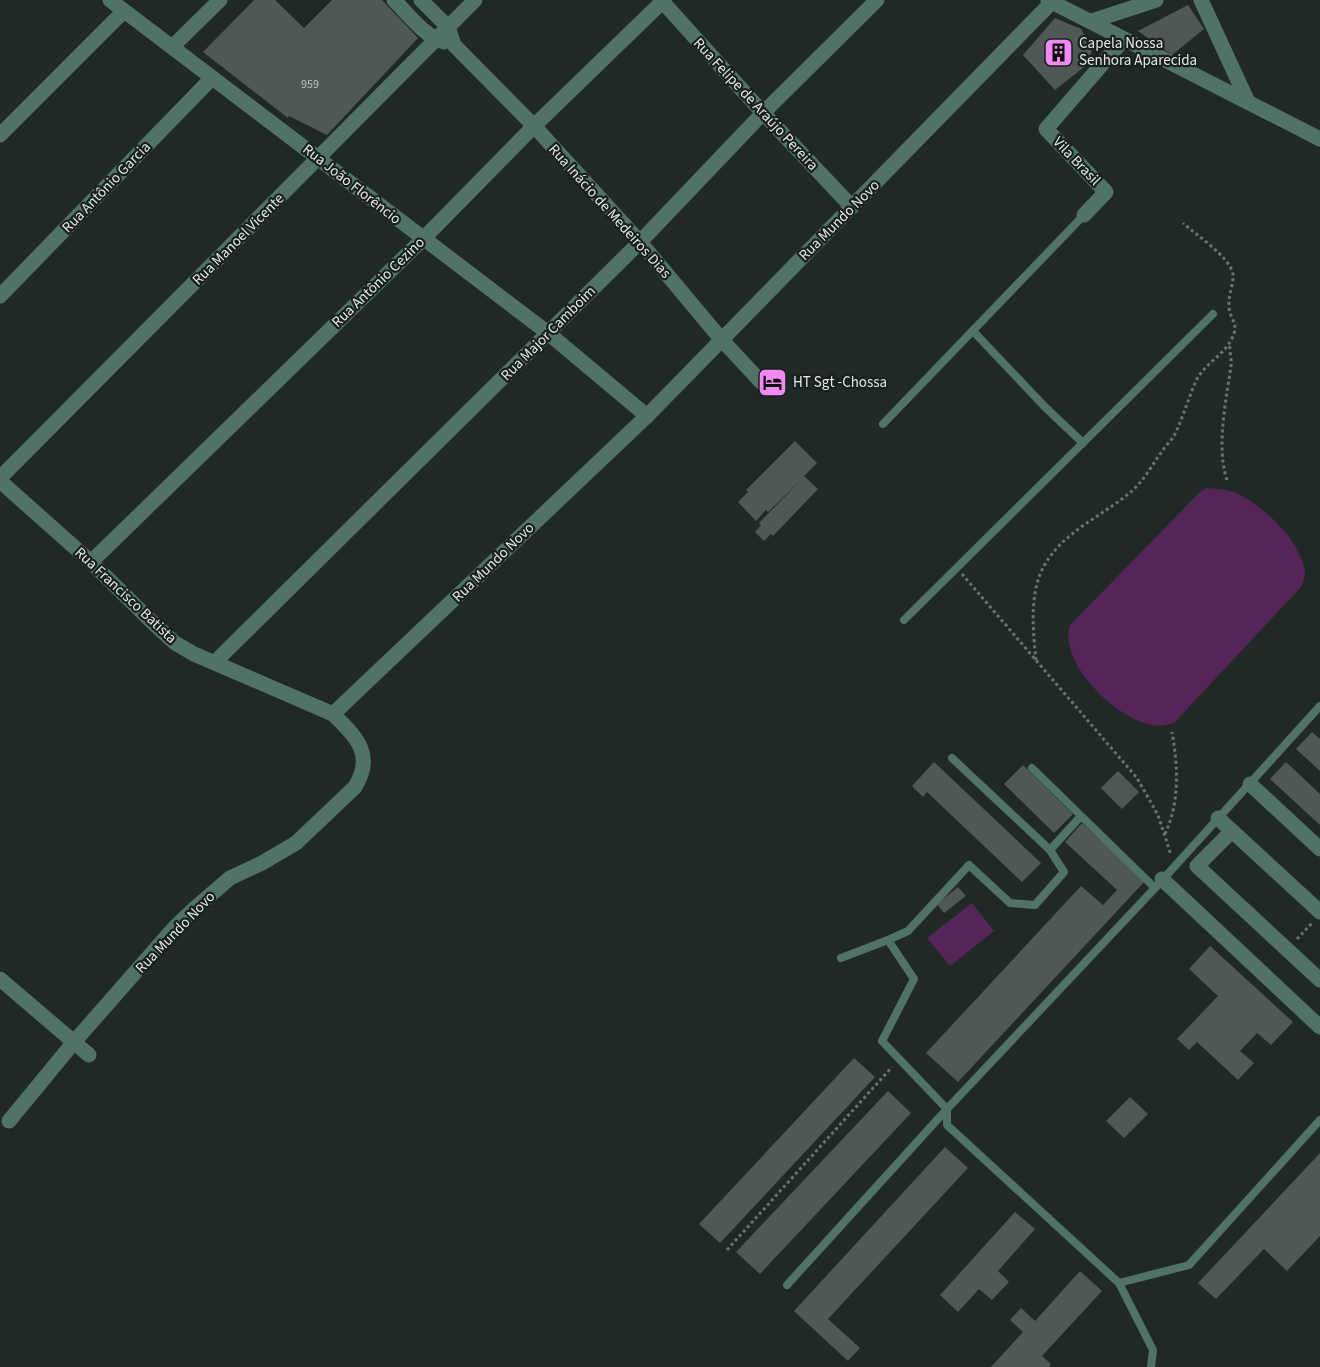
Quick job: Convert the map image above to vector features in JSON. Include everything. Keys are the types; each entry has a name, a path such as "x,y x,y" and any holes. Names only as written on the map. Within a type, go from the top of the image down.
{"street":[{"name":"Rua João Florêncio","path":"110,0 548,333 647,416"},
{"path":"172,47 220,0"},
{"name":"Rua Inácio de Medeiros Dias","path":"394,0 435,39 454,45"},
{"name":"Rua Inácio de Medeiros Dias","path":"422,0 448,27 454,45 534,126 640,242 721,339 761,382"},
{"name":"Rua Manoel Vicente","path":"0,479 475,0"},
{"name":"Rua Felipe de Araújo Pereira","path":"662,0 763,113 852,207"},
{"name":"Rua Antônio Cezino","path":"91,562 423,239 662,0"},
{"name":"Rua Major Camboim","path":"215,662 640,242 763,113 877,0"},
{"path":"1092,21 1156,0"},
{"path":"1201,0 1248,102"},
{"path":"1050,1 1320,139"},
{"name":"Rua Mundo Novo","path":"9,1121 74,1042 175,927 220,885 296,843 355,787 361,777 363,766 361,747 357,738 333,714 647,416 1050,1"},
{"path":"0,135 124,11"},
{"name":"Vila Brasil","path":"1084,215 1106,192 1046,129 1124,39"},
{"name":"Rua Antônio Garcia","path":"0,296 212,78"},
{"name":"Rua Francisco Batista","path":"0,479 175,643 194,654 333,714"},
{"path":"1250,784 1320,849"},
{"path":"1218,818 1320,912"},
{"path":"1232,831 1197,866 1320,980"},
{"path":"1158,884 1320,1027"},
{"path":"0,979 89,1055"}],"lane":[{"name":"Vila Brasil","path":"883,424 1084,215"},
{"path":"904,621 1213,314"},
{"path":"973,331 1045,408 1083,443"},
{"path":"787,1285 1320,706"},
{"path":"841,958 908,931 969,865 1010,903 1035,905 1064,872 1050,850 952,758"},
{"path":"1032,768 1080,817 1158,884"},
{"path":"1050,850 1080,817"},
{"path":"888,940 914,979 882,1041 947,1109 947,1125 1119,1283 1153,1350 1151,1367"},
{"path":"1119,1283 1189,1265 1320,1120"}],"path":[{"path":"1036,660 1034,605 1043,567 1053,552 1066,540 1133,490 1150,471 1173,437 1198,377 1230,342 1234,334 1235,322 1228,306 1233,275 1228,263 1183,223"},
{"path":"1227,480 1221,449 1227,382 1231,364 1230,342"},
{"path":"957,568 1137,778 1158,815 1174,866"},
{"path":"1165,834 1172,819 1175,803 1175,760 1172,732"},
{"path":"727,1250 900,1059"}],"shaded area":[{"path":"1207,488 1222,489 1241,496 1254,503 1278,524 1297,548 1305,573 1304,578 1301,587 1174,723 1151,725 1122,712 1093,687 1073,656 1069,640 1070,625 1201,491"},
{"path":"972,903 994,931 950,966 927,938"}],"building":[{"path":"254,0 275,0 304,28 332,0 382,0 418,38 327,135 289,116 288,118 203,52"},
{"path":"1188,5 1204,29 1172,55 1138,31"},
{"name":"Capela Nossa Senhora Aparecida","path":"1055,18 1081,29 1092,49 1088,64 1055,90 1023,55"},
{"path":"795,441 817,463 804,476 818,489 773,536 771,534 764,541 755,532 761,525 759,523 803,478 756,521 738,502 748,492 746,490"},
{"path":"1312,732 1320,739 1320,771 1296,749"},
{"path":"934,762 1041,863 1022,882 927,792 923,797 912,786"},
{"path":"1286,762 1320,794 1320,825 1270,779"},
{"path":"1023,765 1073,814 1054,833 1004,784"},
{"path":"1118,771 1139,792 1122,809 1101,788"},
{"path":"1082,823 1145,881 958,1082 926,1053 1081,886 1103,905 1117,890 1065,842"},
{"path":"958,887 966,896 944,913 937,904"},
{"path":"1210,946 1293,1022 1271,1045 1257,1033 1240,1051 1254,1063 1238,1080 1197,1042 1189,1050 1177,1039 1218,996 1189,969"},
{"path":"854,1058 875,1077 720,1243 699,1224"},
{"path":"888,1091 911,1113 760,1274 736,1252"},
{"path":"1130,1097 1148,1114 1124,1138 1106,1121"},
{"path":"945,1147 968,1168 828,1319 860,1348 848,1361 794,1311"},
{"path":"1320,1153 1320,1236 1287,1271 1264,1249 1216,1299 1198,1283"},
{"path":"1015,1212 1035,1229 998,1271 1009,1282 992,1300 979,1289 958,1312 940,1295"},
{"path":"1080,1271 1102,1291 1042,1356 1051,1364 1049,1367 991,1367 1023,1332 1010,1320 1021,1308 1035,1321"}],"place":[{"name":"Capela Nossa Senhora Aparecida","path":"1058,52"},
{"name":"HT Sgt -Chossa","path":"772,382"}]}
